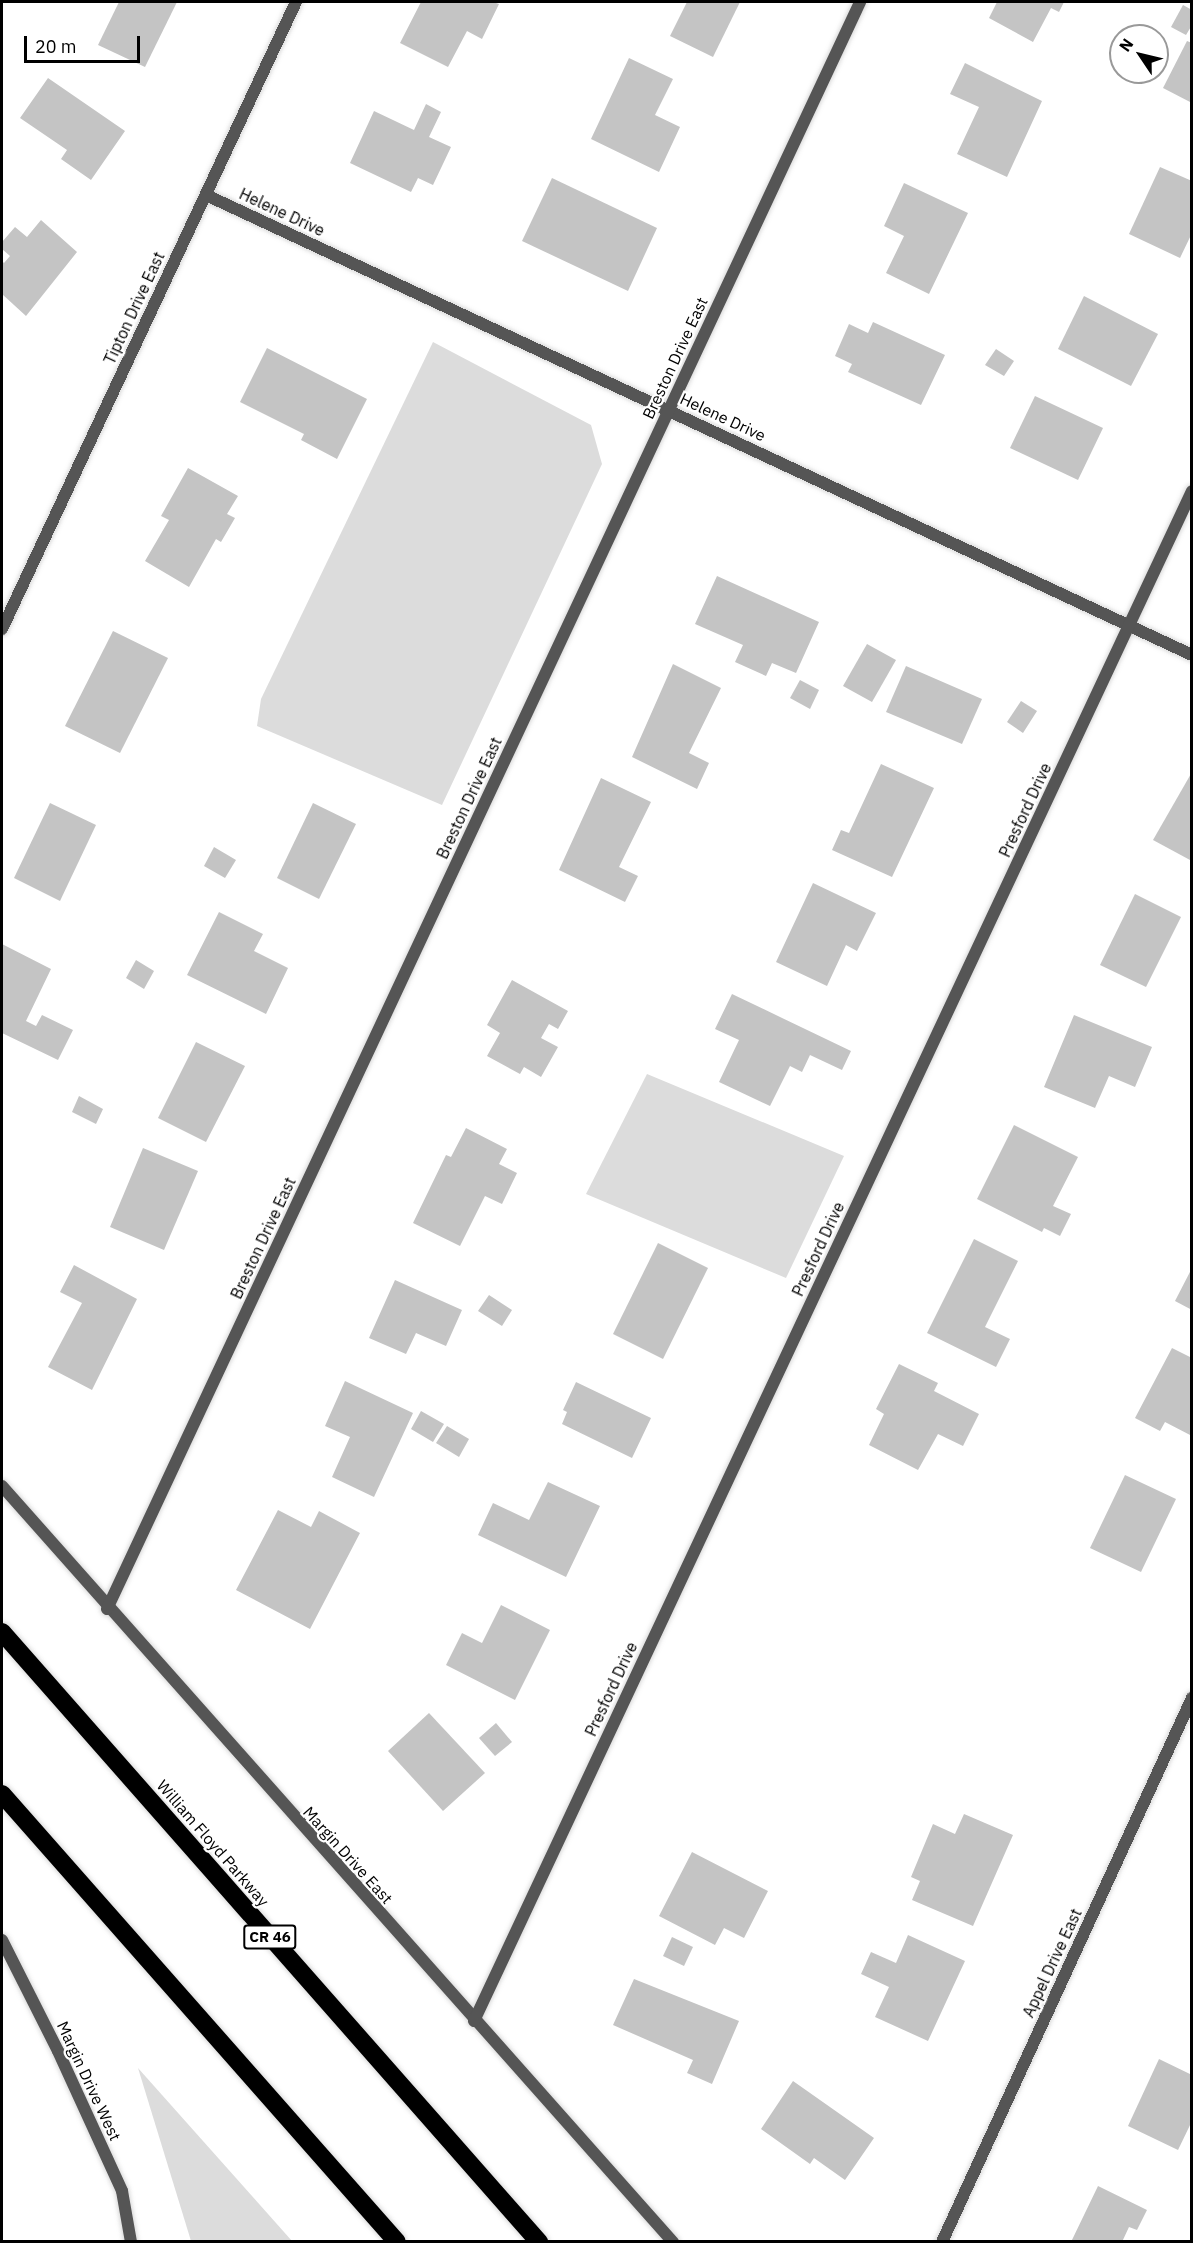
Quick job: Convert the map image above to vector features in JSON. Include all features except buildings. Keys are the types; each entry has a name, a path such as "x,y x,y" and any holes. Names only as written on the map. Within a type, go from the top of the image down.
{"highway":[{"name":"William Floyd Parkway","path":"2,1632 539,2241"},
{"path":"2,1794 397,2241"}],"street":[{"name":"Tipton Drive East","path":"2,629 296,2"},
{"name":"Breston Drive East","path":"107,1609 860,2"},
{"name":"Helene Drive","path":"206,195 1191,655"},
{"name":"Presford Drive","path":"474,2021 1191,491"},
{"name":"Margin Drive East","path":"2,1486 107,1609 474,2021 674,2241"},
{"name":"Appel Drive East","path":"942,2241 1191,1698"},
{"name":"Margin Drive West","path":"2,1940 58,2051 122,2191 132,2241"}],"shaded area":[{"path":"433,342 591,425 602,464 442,805 257,726 261,699"},
{"path":"647,1074 844,1156 786,1278 586,1194"},
{"path":"138,2068 292,2241 191,2241"}]}
